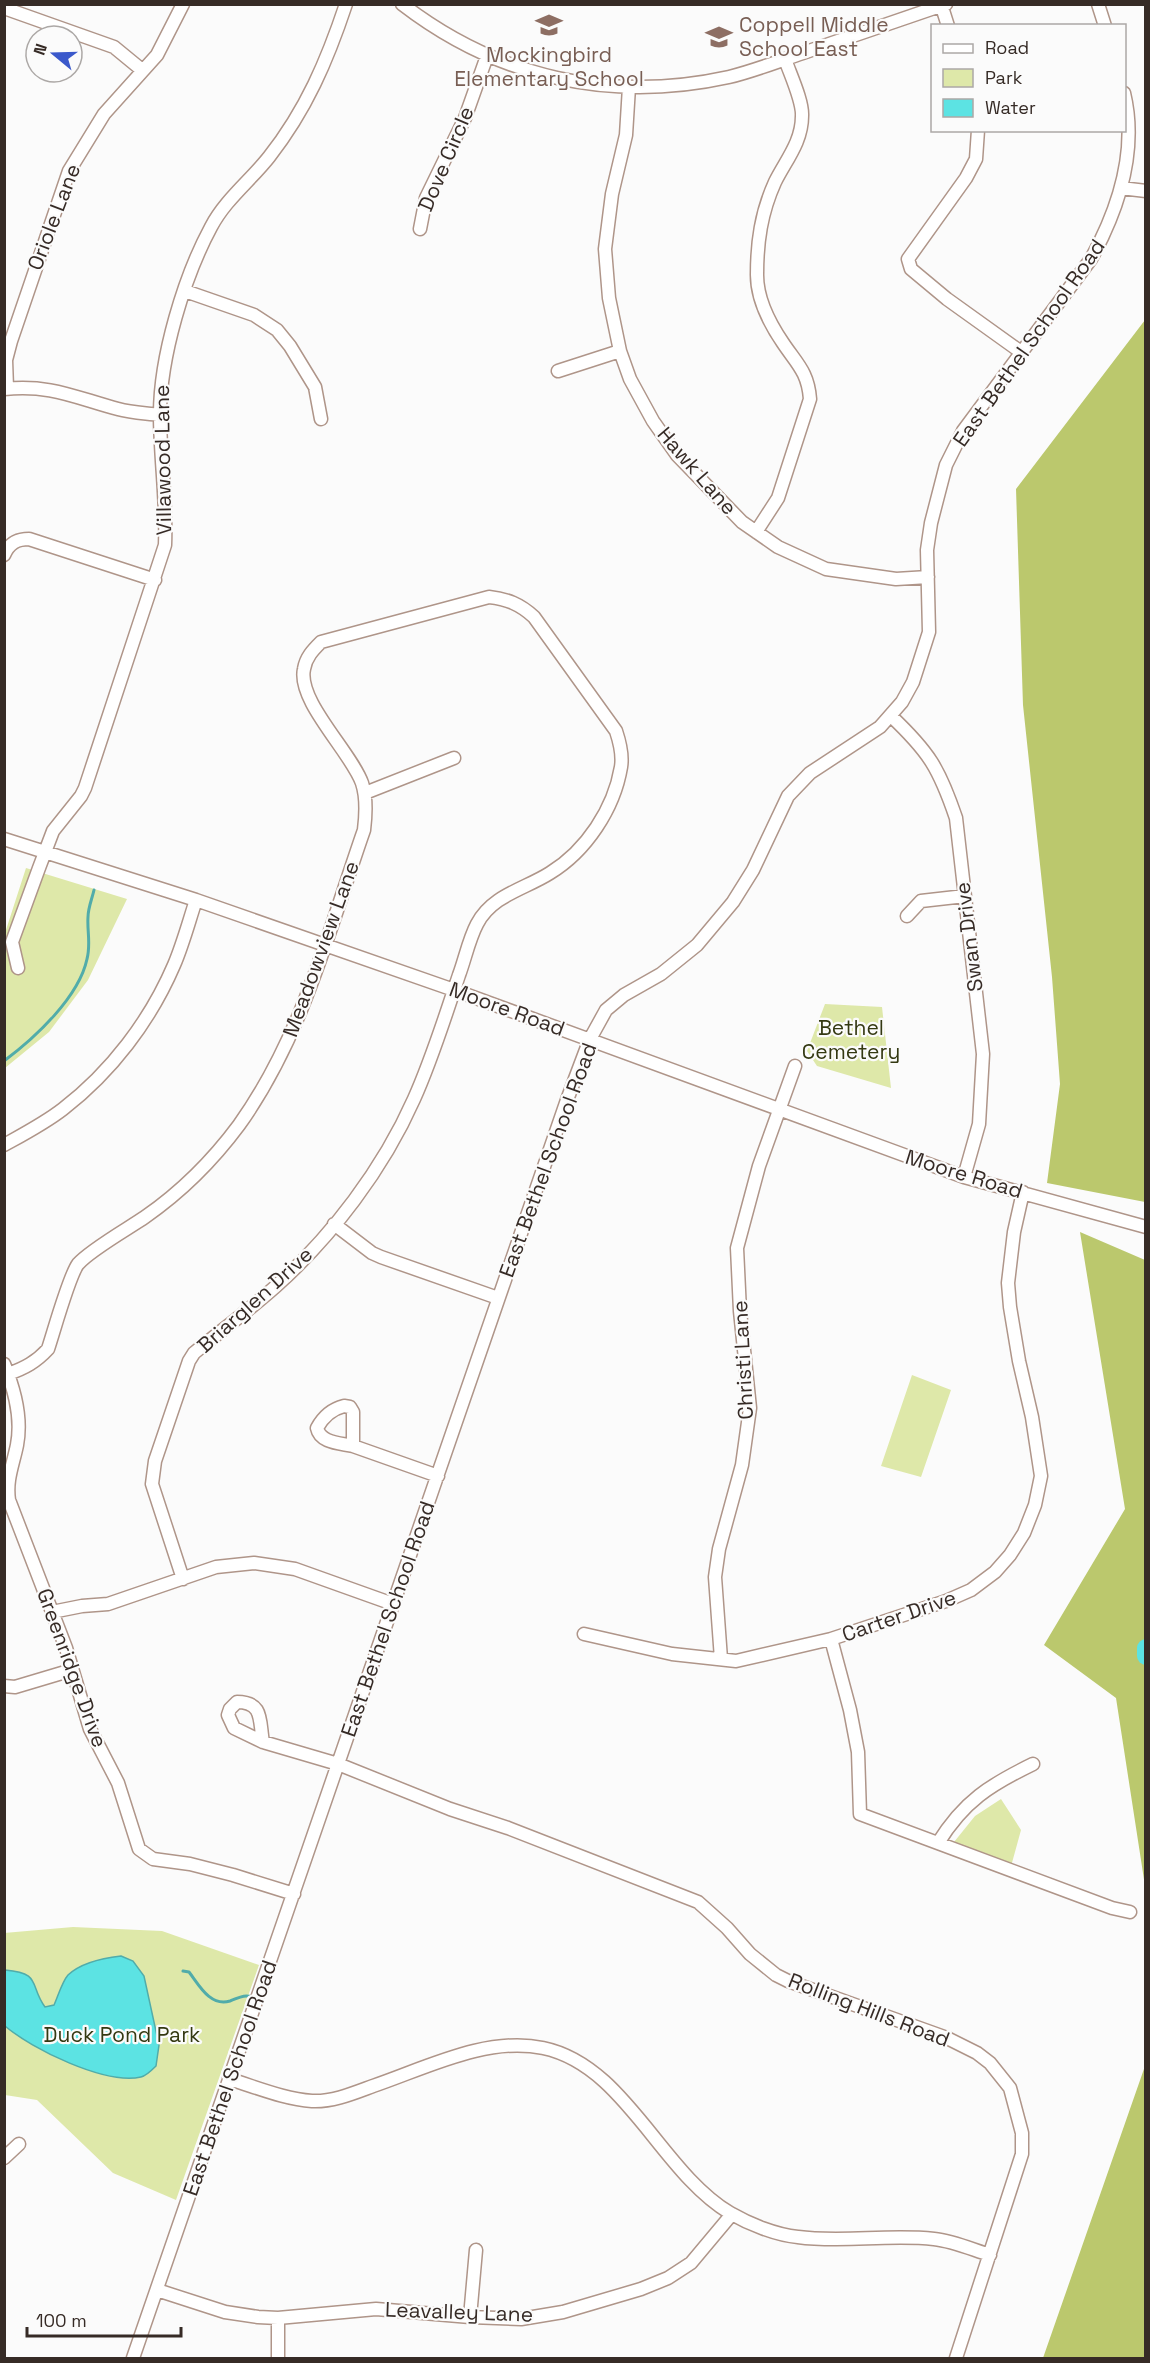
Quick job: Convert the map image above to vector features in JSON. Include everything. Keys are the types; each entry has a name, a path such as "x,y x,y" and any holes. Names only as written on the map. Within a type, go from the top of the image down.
{"street":[{"name":"Oriole Lane","path":"6,388 6,360 11,341 69,171 104,114 157,55 183,4"},
{"name":"Villawood Lane","path":"18,968 12,942 45,851 58,823 85,788 165,545 167,513 160,414 161,378 170,336 195,260 212,225 225,207 268,158 302,112 330,53 346,4"},
{"path":"402,4 457,42 487,56 558,80 629,87 683,85 731,77 943,5 948,24"},
{"path":"1098,4 1104,24"},
{"path":"4,8 114,47 142,70"},
{"name":"Dove Circle","path":"420,229 426,198 465,118 487,56"},
{"path":"756,532 778,498 810,399 809,383 802,368 771,323 762,302 757,279 757,237 764,209 797,145 801,128 802,113 785,59"},
{"name":"Hawk Lane","path":"629,87 626,135 612,194 605,249 609,298 620,351 630,379 653,421 677,455 742,522 778,547 826,569 896,579 928,577"},
{"name":"East Bethel School Road","path":"133,2358 498,1298 590,1039 606,1010 624,995 682,958 714,926 733,902 753,870 788,796 810,773 880,727 891,716 913,682 929,632 927,550 931,523 946,465 963,431 1091,259 1117,207 1129,132 1126,103"},
{"path":"978,132 976,159 966,178 908,259 911,269 947,299 1021,352"},
{"path":"1121,188 1146,191"},
{"path":"185,291 254,315 277,330 290,346 315,387 321,419"},
{"path":"558,371 620,351"},
{"path":"6,388 60,391 120,410 160,414"},
{"path":"4,555 12,543 19,539 29,539 155,580"},
{"name":"Meadowview Lane","path":"7,1369 27,1367 48,1349 79,1263 159,1207 185,1185 238,1126 255,1101 286,1045 302,1009 364,830 366,813 362,781 306,693 303,671 310,652 321,642 489,597"},
{"name":"Briarglen Drive","path":"183,1579 152,1484 154,1461 189,1361 194,1353 275,1287 334,1224 365,1183 405,1119 441,1029 477,924 501,898 556,869 588,839 604,816 622,766 621,747 616,731 534,617 515,603 489,597"},
{"name":"Swan Drive","path":"891,716 918,741 934,763 945,784 956,818 983,1054 983,1086 979,1124 964,1177"},
{"path":"365,793 454,758"},
{"name":"Moore Road","path":"4,839 196,900 324,944 778,1107 964,1177 1146,1227"},
{"path":"907,916 921,902 965,896"},
{"path":"4,1145 62,1109 96,1080 135,1034 155,1002 174,964 196,900"},
{"name":"Christi Lane","path":"721,1659 716,1577 719,1549 742,1465 750,1408 740,1311 737,1248 759,1166 778,1107 795,1066"},
{"name":"Carter Drive","path":"584,1634 672,1654 736,1660 831,1639 946,1601 971,1590 995,1572 1010,1555 1024,1533 1035,1506 1041,1476 1012,1318 1008,1282 1014,1232 1023,1192"},
{"path":"334,1224 372,1253 498,1298"},
{"name":"Greenridge Drive","path":"7,1369 16,1405 18,1442 7,1486 9,1500 52,1612 90,1729 118,1783 139,1849 153,1859 190,1864 294,1894"},
{"path":"353,1446 438,1476"},
{"path":"52,1612 108,1604 216,1567 254,1563 277,1565 393,1604"},
{"path":"831,1639 850,1710 858,1752 860,1814 1112,1908 1130,1912"},
{"path":"4,1686 15,1687 72,1670"},
{"name":"Rolling Hills Road","path":"263,1742 338,1764 450,1809 519,1832 698,1902 727,1928 750,1954 776,1975 947,2038 983,2058 1010,2088 1022,2133 1022,2154 956,2358"},
{"path":"938,1843 950,1825 974,1798 995,1783 1033,1764"},
{"path":"229,2079 289,2097 314,2101 340,2097 480,2049 508,2045 544,2048 587,2067 612,2088 689,2181 705,2196 732,2214 765,2228 797,2237 934,2239 954,2242 990,2255"},
{"path":"4,2158 19,2144"},
{"name":"Leavalley Lane","path":"157,2290 225,2312 258,2317 278,2318 376,2309 521,2319 563,2312 641,2289 668,2277 691,2263 732,2214"},
{"path":"470,2317 476,2250"},
{"path":"278,2318 278,2358"}],"green space":[{"path":"1145,320 1145,1202 1047,1183 1060,1084 1052,977 1023,705 1016,489"},
{"path":"26,868 127,899 88,980 49,1032 5,1068 5,933"},
{"name":"Bethel Cemetery","path":"825,1004 882,1007 891,1088 817,1066 807,1051"},
{"path":"1080,1232 1145,1260 1145,1886 1116,1698 1044,1645 1125,1509"},
{"path":"912,1375 951,1390 921,1477 881,1466"},
{"path":"1001,1799 1021,1830 1010,1870 950,1847 975,1816"},
{"name":"Duck Pond Park","path":"73,1927 162,1931 259,1965 176,2200 113,2173 37,2100 5,2095 4,1933"},
{"path":"1145,2066 1145,2358 1043,2358"}],"water":[{"path":"121,1956 133,1961 144,1976 159,2045 156,2066 145,2075 126,2078 108,2076 89,2070 50,2054 5,2026 5,1970 30,1977 45,2007 54,2005 68,1975 93,1961"}],"waterway":[{"path":"4,1061 42,1029 75,988 88,953 88,914 94,890"},
{"path":"1146,1648 1146,1656"},
{"path":"183,1971 189,1972 206,1994 217,2001 230,2001 244,1996 253,1997"}],"place":[{"name":"Mockingbird Elementary School","path":"549,25"},
{"name":"Coppell Middle School East","path":"719,37"}]}
